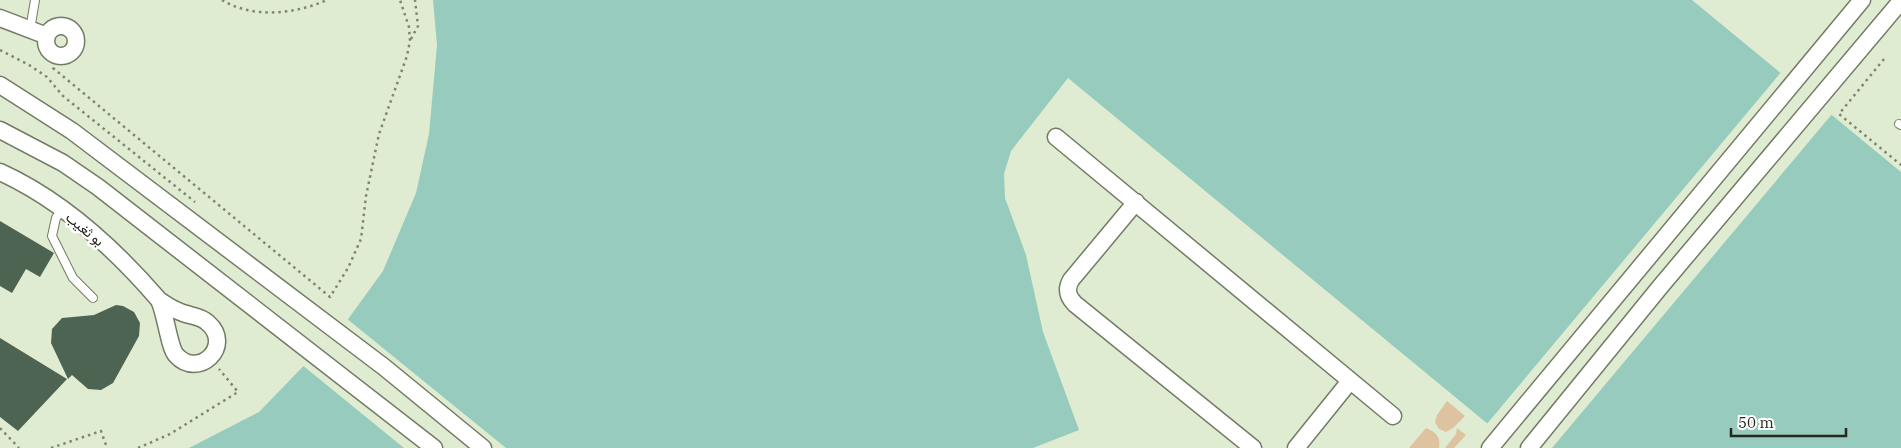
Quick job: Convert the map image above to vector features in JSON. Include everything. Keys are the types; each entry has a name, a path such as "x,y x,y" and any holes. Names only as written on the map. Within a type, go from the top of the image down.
{"street":[{"path":"1490,448 1862,0"},
{"path":"1529,448 1901,1"},
{"path":"0,18 47,36"},
{"path":"60,26 70,28 76,36 76,46 69,54 55,55 48,48 47,36 51,30 60,26"},
{"path":"0,85 72,131 297,300 384,367 483,448"},
{"path":"0,130 64,164 98,187 434,448"},
{"path":"1056,136 1393,416"},
{"name":"بو ثغيب","path":"0,172 62,209 91,232 129,267 159,300 175,310 199,317 208,323 214,332 217,343 214,354 210,358 197,364 184,361 178,357 172,346 168,323 159,300"},
{"path":"1136,202 1071,280 1068,288 1069,297 1253,448"},
{"path":"1296,448 1350,380"}],"lane":[{"path":"30,30 34,0"},
{"path":"62,209 56,218 52,236 73,278 93,298"}],"path":[{"path":"222,0 253,12 291,12 327,0"},
{"path":"400,0 409,27 410,41"},
{"path":"55,55 53,68 330,297 348,268 361,239 366,196 379,134 410,41 418,26 415,0"},
{"path":"0,50 47,77 63,96 196,203"},
{"path":"1884,59 1839,114 1901,166"},
{"path":"138,448 170,434 238,392 210,358"},
{"path":"0,428 18,448"},
{"path":"51,448 101,431 107,448"}],"shaded area":[{"path":"1447,401 1465,416 1446,432 1439,429 1435,422 1437,415"},
{"path":"1426,428 1437,435 1439,448 1409,448"},
{"path":"1457,428 1466,435 1454,448 1445,448 1456,434"}],"water":[{"path":"433,0 1692,0 1901,172 1901,448 1517,448 1068,78 1011,151 1004,174 1005,198 1026,255 1043,332 1079,430 1033,448 189,448 259,412 346,322 383,271 416,193 429,134 437,45"}],"pier":[{"path":"1782,71 1833,113 1552,448 1513,448 1486,425"},
{"path":"346,318 506,448 404,448 301,364"}],"building":[{"path":"0,221 54,253 40,277 26,269 12,293 0,286"},
{"path":"116,305 123,306 134,312 140,323 139,336 113,383 101,390 88,389 72,375 68,379 51,343 52,329 62,318 94,315"},
{"path":"0,338 67,379 18,431 0,417"}]}
